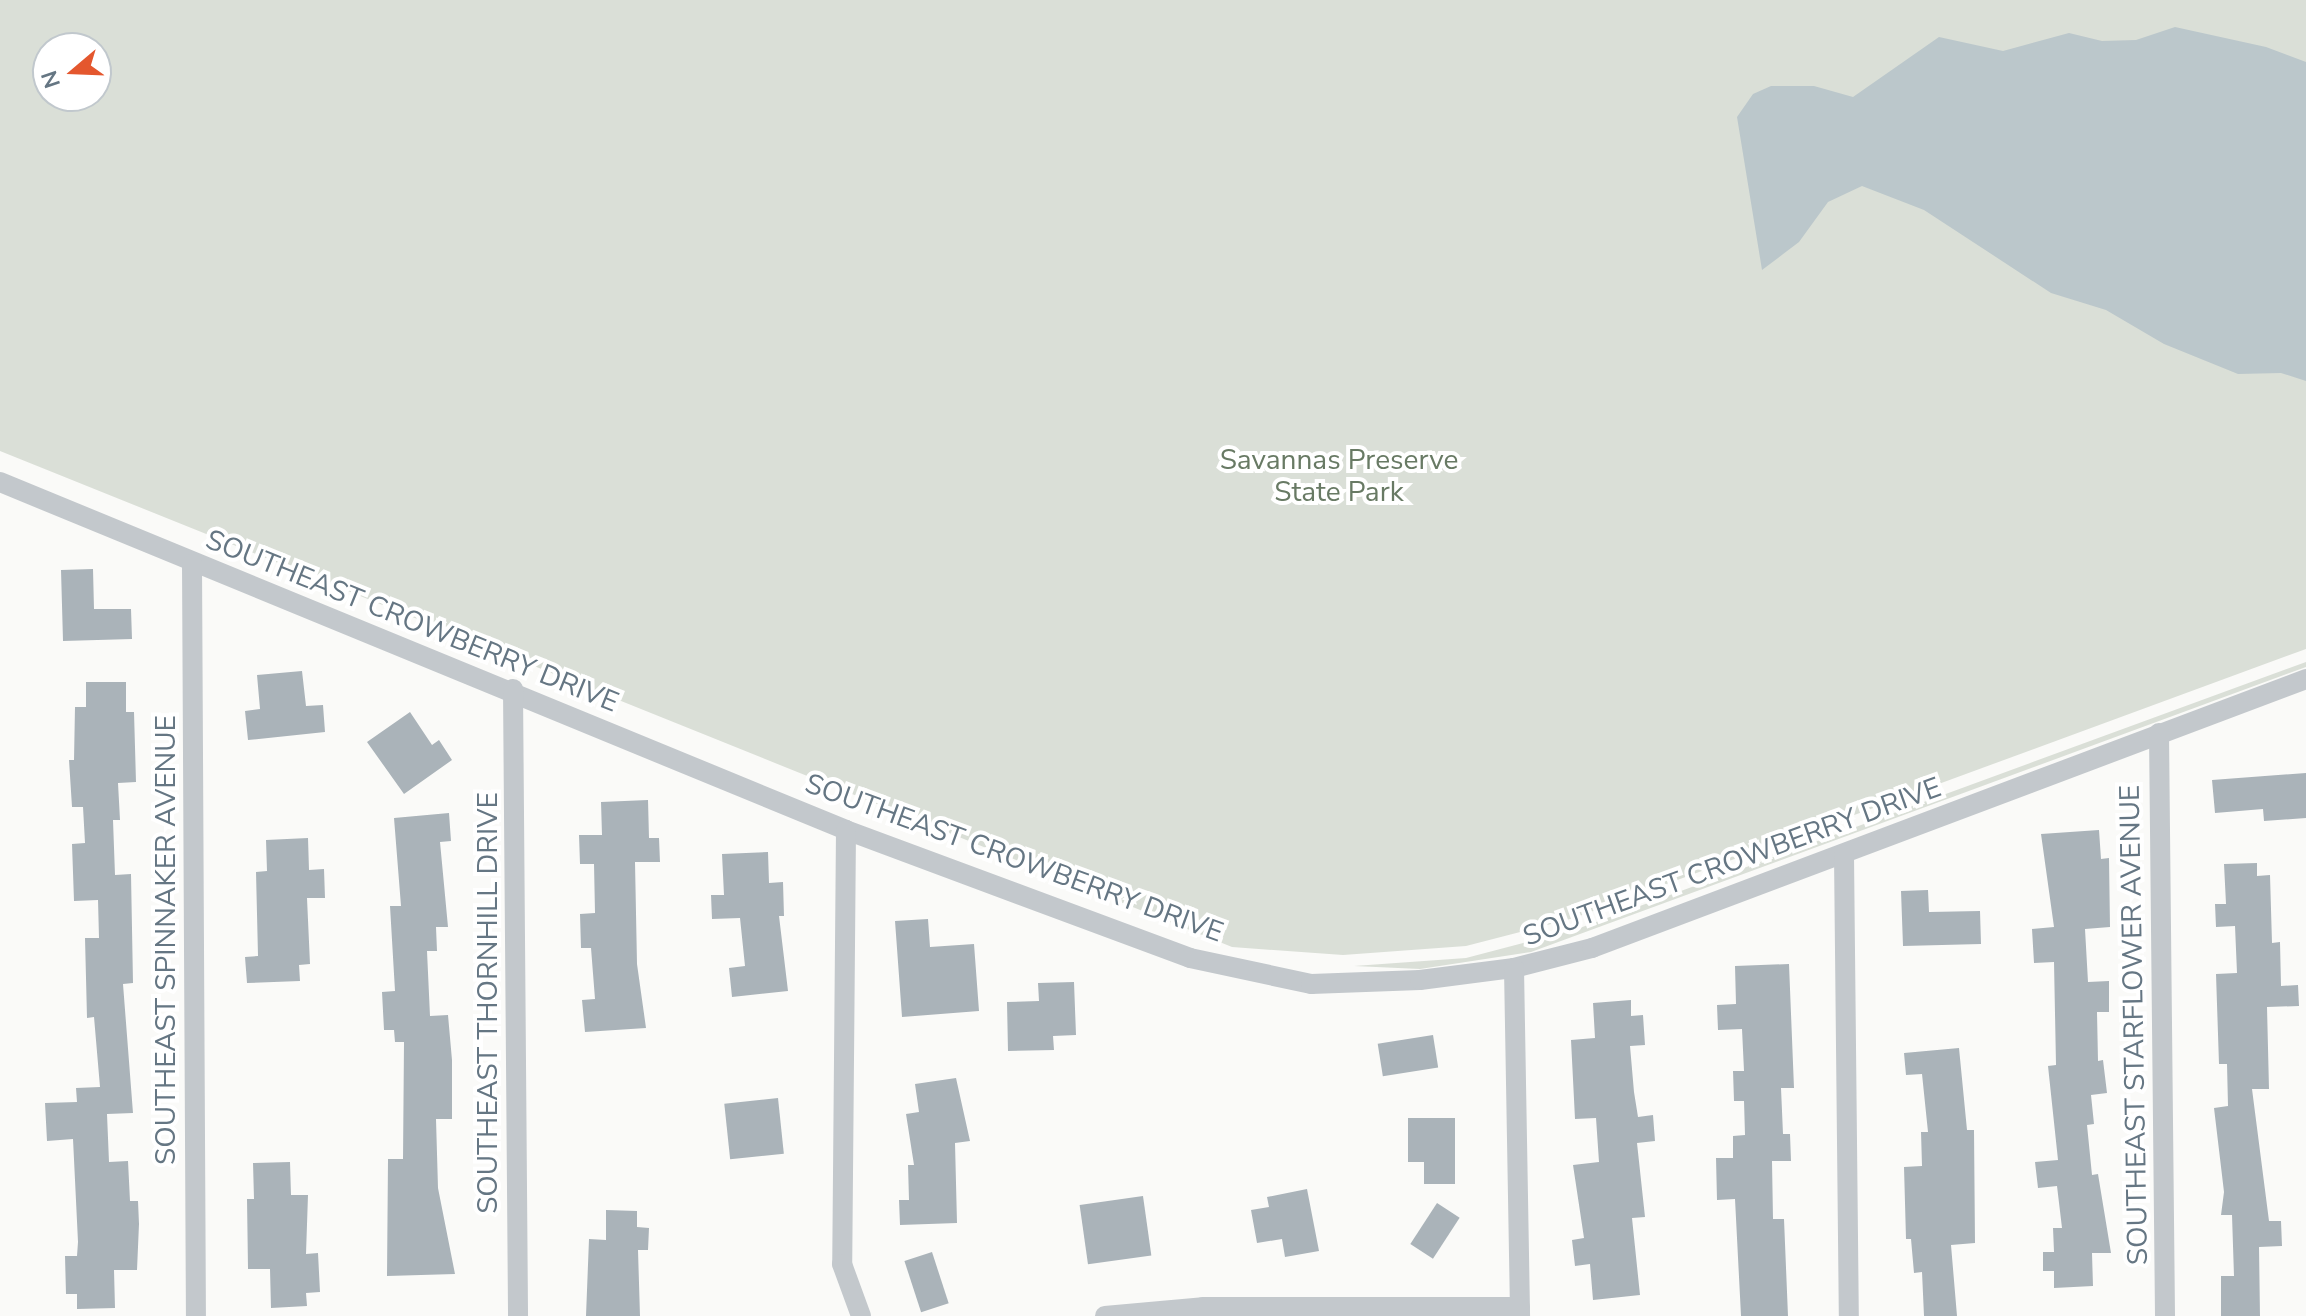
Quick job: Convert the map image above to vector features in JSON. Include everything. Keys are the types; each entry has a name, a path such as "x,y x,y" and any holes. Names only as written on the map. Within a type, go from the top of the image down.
{"street":[{"name":"SOUTHEAST CROWBERRY DRIVE","path":"0,482 192,564 513,689 846,830 1190,958 1311,984 1420,980 1514,968 1592,948 2306,679"},
{"name":"SOUTHEAST SPINNAKER AVENUE","path":"192,564 196,1316"},
{"name":"SOUTHEAST THORNHILL DRIVE","path":"513,689 518,1316"},
{"name":"SOUTHEAST STARFLOWER AVENUE","path":"2159,733 2165,1316"},
{"path":"846,830 842,1264 861,1316"},
{"path":"1844,855 1849,1316"},
{"path":"1105,1316 1203,1307 1520,1312 1514,968"}],"green space":[{"name":"Savannas Preserve State Park","path":"0,0 2306,0 2306,649 1574,918 1466,946 1343,955 1232,947 0,451"},
{"path":"2306,662 2306,667 1531,952 1420,969 1354,966 1466,958 1577,929"}],"shaded area":[{"path":"2175,27 2266,47 2306,62 2306,381 2281,373 2238,374 2164,344 2106,310 2051,293 1924,210 1862,186 1828,202 1799,242 1762,270 1737,117 1753,94 1771,86 1814,86 1853,97 1939,37 2003,51 2069,33 2102,41 2136,40"}],"building":[{"path":"93,569 94,609 131,609 132,639 63,641 61,570"},
{"path":"302,671 306,706 323,705 325,732 248,740 245,711 260,709 257,675"},
{"path":"86,682 126,682 126,712 134,712 136,782 118,783 120,820 113,820 115,875 131,874 133,983 123,984 133,1113 107,1114 109,1162 128,1161 130,1201 138,1201 139,1224 137,1270 114,1270 115,1308 77,1309 77,1294 66,1294 65,1256 77,1256 78,1242 73,1139 47,1141 45,1103 77,1102 76,1088 100,1087 94,1017 87,1018 85,938 99,938 98,900 74,901 72,844 85,843 83,807 72,807 69,760 74,760 75,707 86,707"},
{"path":"410,712 432,745 439,740 452,760 404,794 367,742"},
{"path":"2306,773 2306,818 2264,821 2263,809 2215,813 2212,780"},
{"path":"648,800 649,838 659,838 660,862 635,862 637,964 646,1028 585,1032 582,1000 595,999 591,948 581,948 580,914 595,913 594,864 580,864 579,835 602,835 601,802"},
{"path":"449,813 451,841 440,842 448,927 436,927 437,951 427,951 430,1016 448,1015 452,1060 452,1119 436,1119 438,1188 455,1274 387,1276 388,1159 403,1159 404,1042 395,1042 394,1030 384,1030 382,992 395,991 390,906 401,906 394,818"},
{"path":"2099,830 2101,859 2109,858 2110,927 2085,929 2088,982 2109,981 2109,1012 2097,1012 2098,1061 2103,1060 2107,1093 2091,1095 2094,1124 2087,1125 2092,1175 2098,1174 2111,1253 2092,1253 2093,1286 2054,1288 2054,1271 2043,1271 2043,1252 2054,1252 2053,1228 2062,1228 2057,1186 2038,1188 2035,1162 2058,1160 2048,1066 2056,1065 2054,962 2034,963 2032,929 2054,927 2041,834"},
{"path":"308,838 309,870 324,869 325,898 307,898 310,964 299,965 300,981 247,983 245,957 258,956 256,872 267,871 266,840"},
{"path":"768,852 769,883 783,882 784,916 779,916 788,991 732,997 729,968 745,966 740,918 712,919 711,895 724,895 722,854"},
{"path":"2257,863 2257,876 2270,875 2272,943 2280,942 2281,986 2298,985 2299,1006 2267,1007 2269,1089 2252,1089 2269,1221 2281,1221 2282,1246 2259,1247 2260,1316 2221,1316 2221,1276 2234,1276 2232,1215 2221,1215 2224,1192 2214,1108 2228,1106 2227,1064 2219,1064 2216,974 2237,973 2235,926 2216,927 2215,904 2226,904 2224,864"},
{"path":"1928,890 1929,912 1980,911 1981,944 1903,946 1901,891"},
{"path":"928,919 930,947 974,944 979,1011 902,1017 895,921"},
{"path":"1789,964 1794,1088 1781,1088 1783,1134 1790,1134 1791,1161 1772,1161 1773,1219 1784,1219 1788,1316 1741,1316 1735,1199 1717,1200 1716,1158 1733,1158 1733,1136 1745,1135 1744,1101 1734,1101 1733,1071 1744,1071 1742,1029 1718,1030 1717,1005 1736,1004 1735,966"},
{"path":"1074,982 1076,1035 1053,1036 1054,1050 1008,1051 1007,1002 1039,1001 1038,983"},
{"path":"1631,1000 1631,1016 1643,1015 1645,1045 1630,1046 1638,1117 1653,1115 1655,1141 1637,1143 1645,1217 1632,1218 1640,1295 1593,1300 1590,1264 1575,1266 1572,1240 1584,1238 1573,1165 1599,1162 1596,1118 1575,1119 1571,1040 1595,1038 1593,1003"},
{"path":"1433,1035 1438,1068 1383,1076 1378,1044"},
{"path":"1959,1048 1967,1130 1974,1130 1975,1243 1951,1245 1957,1316 1924,1316 1922,1272 1914,1273 1911,1239 1906,1239 1904,1167 1922,1166 1921,1132 1928,1132 1922,1074 1906,1075 1904,1053"},
{"path":"956,1078 970,1141 955,1143 957,1223 900,1225 899,1200 909,1200 908,1165 914,1165 906,1114 919,1112 915,1084"},
{"path":"778,1098 784,1154 730,1159 724,1104"},
{"path":"1408,1118 1455,1118 1455,1184 1424,1184 1424,1162 1408,1162"},
{"path":"290,1162 291,1195 308,1195 306,1254 318,1253 320,1292 306,1293 307,1306 271,1308 270,1269 248,1269 247,1199 254,1199 253,1163"},
{"path":"1307,1189 1319,1251 1285,1257 1282,1239 1257,1243 1251,1210 1269,1207 1267,1197"},
{"path":"1143,1196 1151,1255 1088,1264 1080,1205"},
{"path":"1437,1203 1460,1218 1433,1259 1410,1244"},
{"path":"606,1210 637,1211 637,1227 649,1228 648,1250 638,1250 640,1316 586,1316 589,1239 606,1240"},
{"path":"932,1252 949,1303 921,1312 904,1261"}]}
